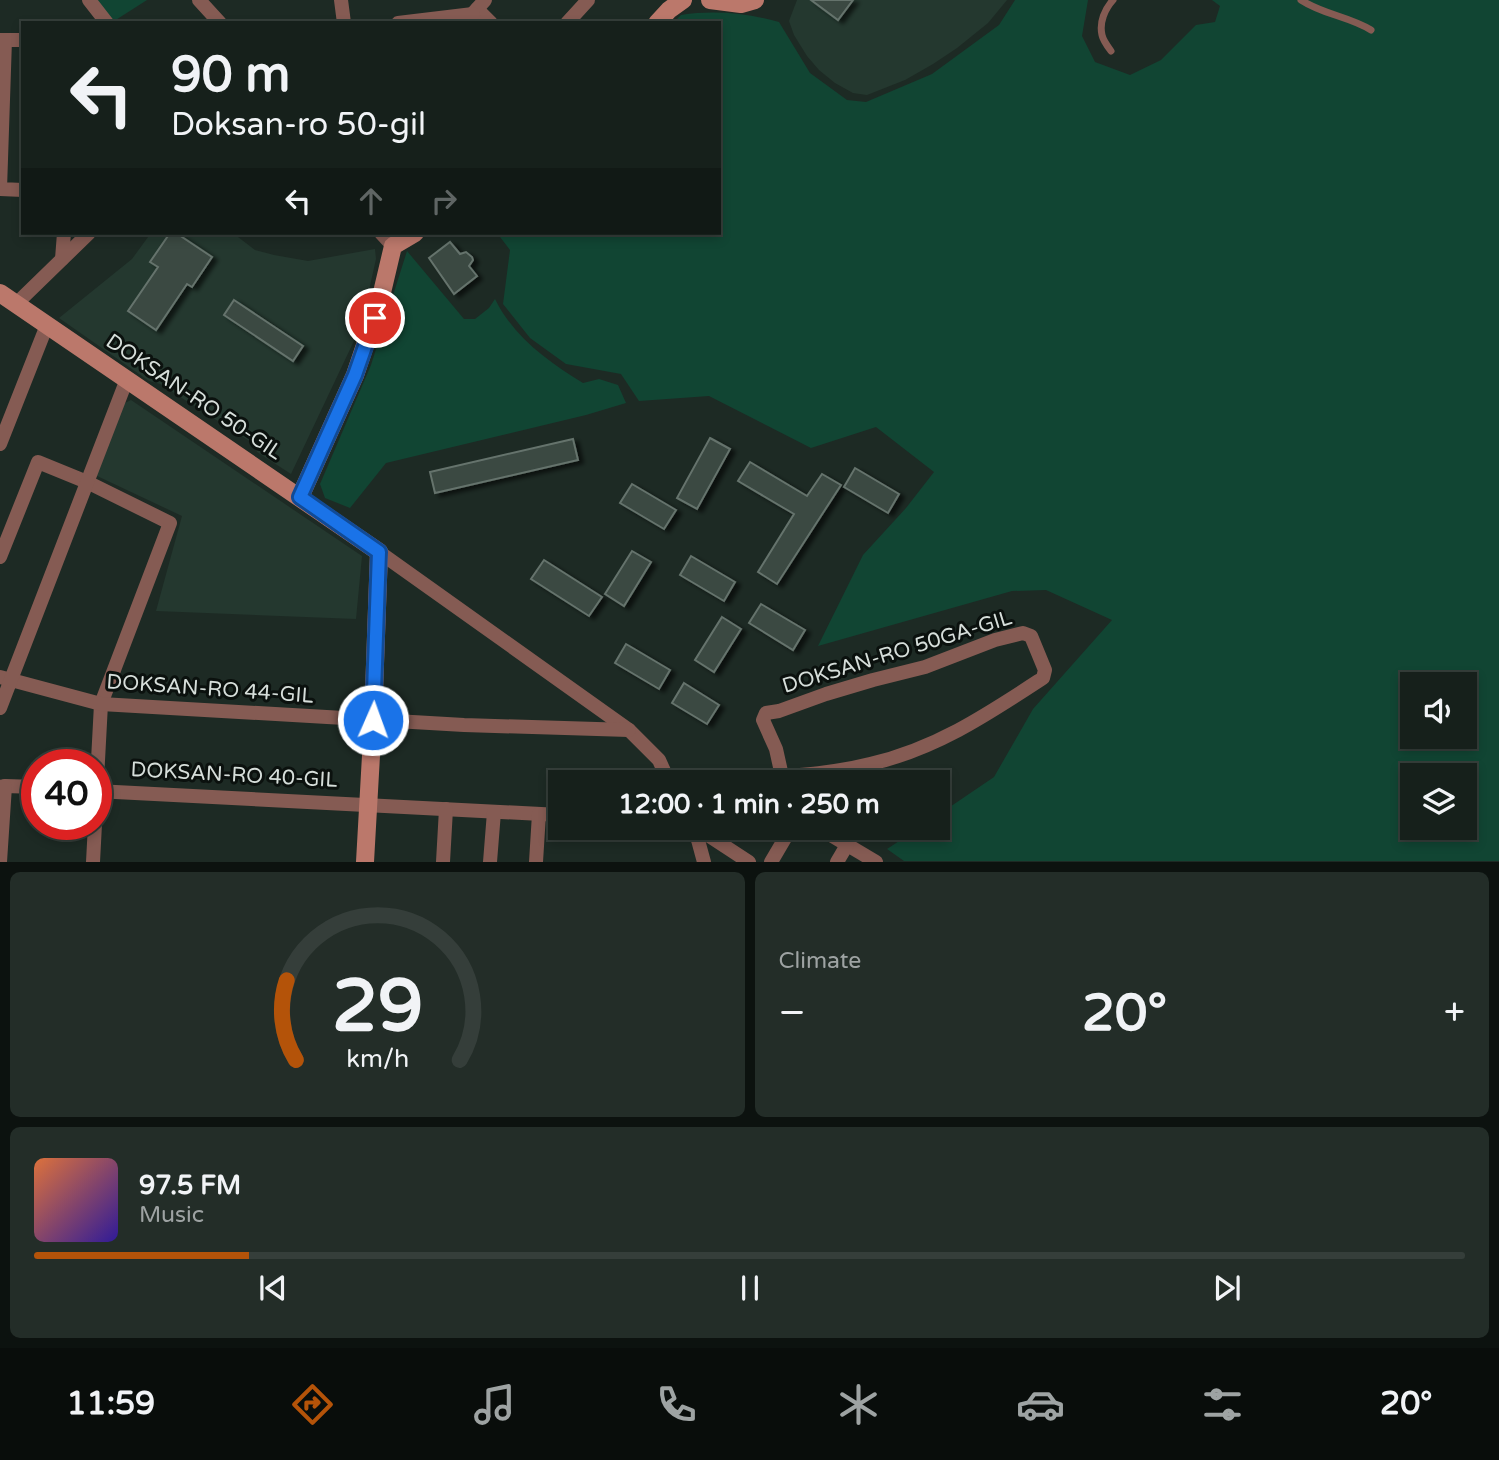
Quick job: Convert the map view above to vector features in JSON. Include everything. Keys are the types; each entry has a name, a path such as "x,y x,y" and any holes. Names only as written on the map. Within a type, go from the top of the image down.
{"street":[{"path":"89,0 105,21"},
{"path":"199,0 218,21"},
{"path":"341,0 344,21"},
{"path":"569,21 588,0"},
{"path":"659,21 684,0"},
{"path":"710,0 741,4 755,0"},
{"path":"411,21 475,11"},
{"path":"21,40 3,40 0,189 21,190"},
{"path":"62,259 64,235"},
{"path":"16,304 87,235"},
{"path":"300,497 355,375 380,301 387,240 407,235"},
{"name":"DOKSAN-RO 50-GIL","path":"0,292 379,552 629,730 659,760 664,770"},
{"path":"0,444 47,325"},
{"path":"0,708 5,679 127,379"},
{"path":"0,557 38,462 87,482 170,523 101,704 98,749"},
{"path":"365,862 379,552"},
{"name":"DOKSAN-RO 50GA-GIL","path":"1023,633 1031,636 1045,670 1043,678 992,712 936,741 893,757 837,770 782,776 776,750 763,720 766,713 925,667 995,640 1023,633"},
{"name":"DOKSAN-RO 44-GIL","path":"5,679 101,704 464,725 629,730"},
{"path":"0,862 3,786 21,787"},
{"name":"DOKSAN-RO 40-GIL","path":"112,791 548,814"},
{"path":"443,862 446,809"},
{"path":"490,862 494,812"},
{"path":"536,862 538,814"},
{"path":"93,862 94,840"},
{"path":"698,840 704,862"},
{"path":"715,840 749,862"},
{"path":"771,862 784,840"},
{"path":"839,840 876,862"},
{"path":"837,862 847,845"}],"lane":[{"path":"1111,51 1101,35 1105,8 1113,0"},
{"path":"1301,0 1314,9 1371,30"}],"shaded area":[{"path":"797,0 1007,0 988,23 957,48 905,80 867,95 853,93 835,83 807,56 789,21"},
{"path":"150,235 236,235 255,250 308,261 375,249 376,259 361,326 291,474 257,452 254,444 160,384 149,381 59,318 132,259"},
{"path":"131,400 362,556 356,619 156,611 182,516 95,475 123,404"}],"green space":[{"path":"90,0 147,0 114,21 109,21"},
{"path":"1015,0 1088,0 1082,36 1095,62 1130,75 1161,60 1196,25 1215,22 1220,6 1212,0 1499,0 1499,861 904,861 887,849 901,840 950,840 950,807 994,777 1033,709 1112,620 1046,590 1012,591 818,646 863,555 906,508 934,472 876,427 811,448 709,396 639,401 621,374 566,364 530,338 503,304 510,250 499,235 721,235 721,21 675,21 681,15 730,13 779,22 810,73 847,100 866,102 932,74 999,25"},
{"path":"407,251 464,319 475,319 489,308 495,299 511,325 545,357 583,383 599,379 618,385 626,403 386,463 350,508 325,498 320,484 371,365"}],"building":[{"path":"811,0 853,0 838,20"},
{"path":"169,235 179,235 212,257 192,287 187,284 156,330 128,311 158,267 150,262"},
{"path":"450,242 460,254 466,252 472,257 469,266 477,276 454,294 429,258"},
{"path":"234,300 303,346 293,361 224,315"},
{"path":"710,438 730,449 697,509 677,498"},
{"path":"573,439 578,460 435,493 430,472"},
{"path":"750,462 807,496 822,474 841,485 777,584 758,572 794,514 738,481"},
{"path":"855,468 899,494 888,513 844,487"},
{"path":"632,484 676,510 664,529 620,503"},
{"path":"632,551 651,562 624,606 605,594"},
{"path":"691,556 735,582 724,601 680,575"},
{"path":"544,560 602,597 589,616 531,579"},
{"path":"761,604 805,630 793,650 749,623"},
{"path":"722,617 741,629 714,672 695,660"},
{"path":"626,644 670,670 659,689 615,663"},
{"path":"684,683 719,705 707,724 672,703"}],"route":[{"path":"373,720 379,552 300,497 355,375 375,318"}]}
